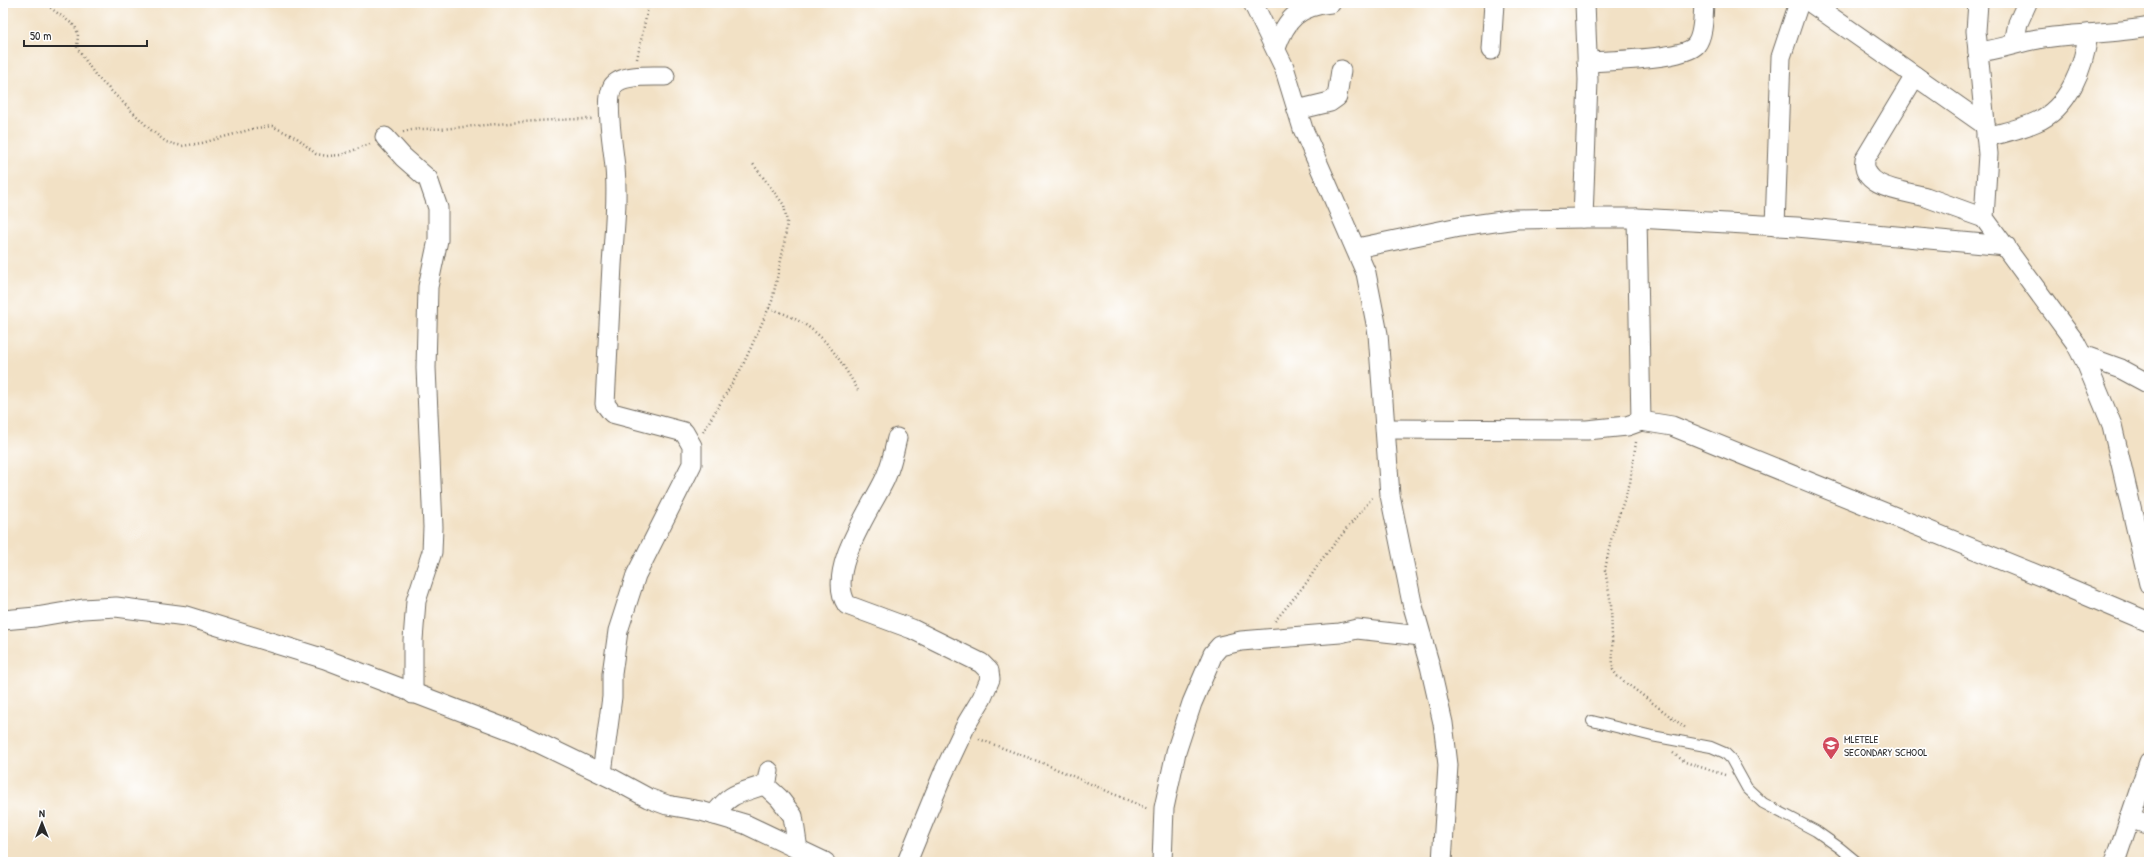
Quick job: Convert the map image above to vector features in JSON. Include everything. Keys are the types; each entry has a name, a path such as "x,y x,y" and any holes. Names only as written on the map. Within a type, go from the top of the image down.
{"street":[{"path":"1253,3 1276,48 1303,129 1357,248 1366,273 1378,334 1389,477 1400,549 1443,723 1448,765 1442,862"},
{"path":"1276,48 1283,28 1294,16 1305,10 1331,3"},
{"path":"1491,50 1494,3"},
{"path":"1583,218 1587,62 1585,3"},
{"path":"1587,62 1664,56 1684,52 1696,46 1700,38 1704,3"},
{"path":"1775,226 1781,57 1799,3"},
{"path":"1810,3 1915,76 1985,131 2037,122 2061,103 2082,68 2088,34"},
{"path":"1978,3 1976,31 1988,154 1984,218"},
{"path":"2014,44 2018,23 2027,3"},
{"path":"1978,52 1991,51 2014,44 2044,38 2124,32 2149,27"},
{"path":"1297,110 1330,102 1337,97 1341,70"},
{"path":"602,773 612,697 612,674 618,631 636,575 692,464 692,446 684,432 612,413 605,404 616,205 615,168 610,119 613,86 628,78 644,75 665,76"},
{"path":"1915,76 1864,159 1863,167 1865,172 1890,189 1924,197 1984,218 2075,342 2112,425 2149,584"},
{"path":"385,137 403,157 428,179 438,208 438,240 428,287 426,368 433,527 432,552 416,601 413,640 413,694"},
{"path":"1357,248 1459,227 1516,219 1583,218 1637,218 1775,226 2006,246"},
{"path":"1637,218 1639,422"},
{"path":"2082,355 2121,369 2149,384"},
{"path":"1386,429 1587,430 1627,426 1639,422 1672,426 2050,580 2149,622"},
{"path":"897,438 885,478 851,546 841,574 842,598 847,606 912,629 982,663 989,671 990,679 982,698 967,723 943,774 907,862"},
{"path":"3,620 36,617 83,609 116,607 186,616 325,659 518,733 602,773 648,798 667,805 714,815 745,824 824,862"},
{"path":"1162,862 1163,816 1176,752 1192,703 1214,654 1220,646 1257,640 1340,633 1357,629 1421,636"},
{"path":"2116,862 2149,762"},
{"path":"714,815 733,794 767,777 793,816 798,850"},
{"path":"2130,818 2149,825"}],"lane":[{"path":"1592,721 1660,737 1703,745 1725,753 1731,759 1747,788 1763,803 1816,831 1857,862"}],"path":[{"path":"44,3 76,26 78,34 77,48 93,71 151,130 166,142 182,146 202,143 256,128 272,126 297,138 316,154 327,156 353,151 385,137 419,128 450,128 572,119 610,119"},
{"path":"628,78 640,51 649,3"},
{"path":"692,446 708,424 742,367 768,308 784,246 787,222 784,205 753,164"},
{"path":"768,308 786,314 816,332 834,351 858,390"},
{"path":"1639,422 1633,470 1623,508 1612,536 1605,570 1611,604 1613,670 1617,676 1683,724 1703,745"},
{"path":"1257,640 1289,604 1322,559 1389,477"},
{"path":"967,723 973,734 980,740 1044,764 1163,816"},
{"path":"1660,737 1672,753 1685,762 1743,781"}],"place":[{"name":"MLETELE SECONDARY SCHOOL","path":"1831,760"}]}
